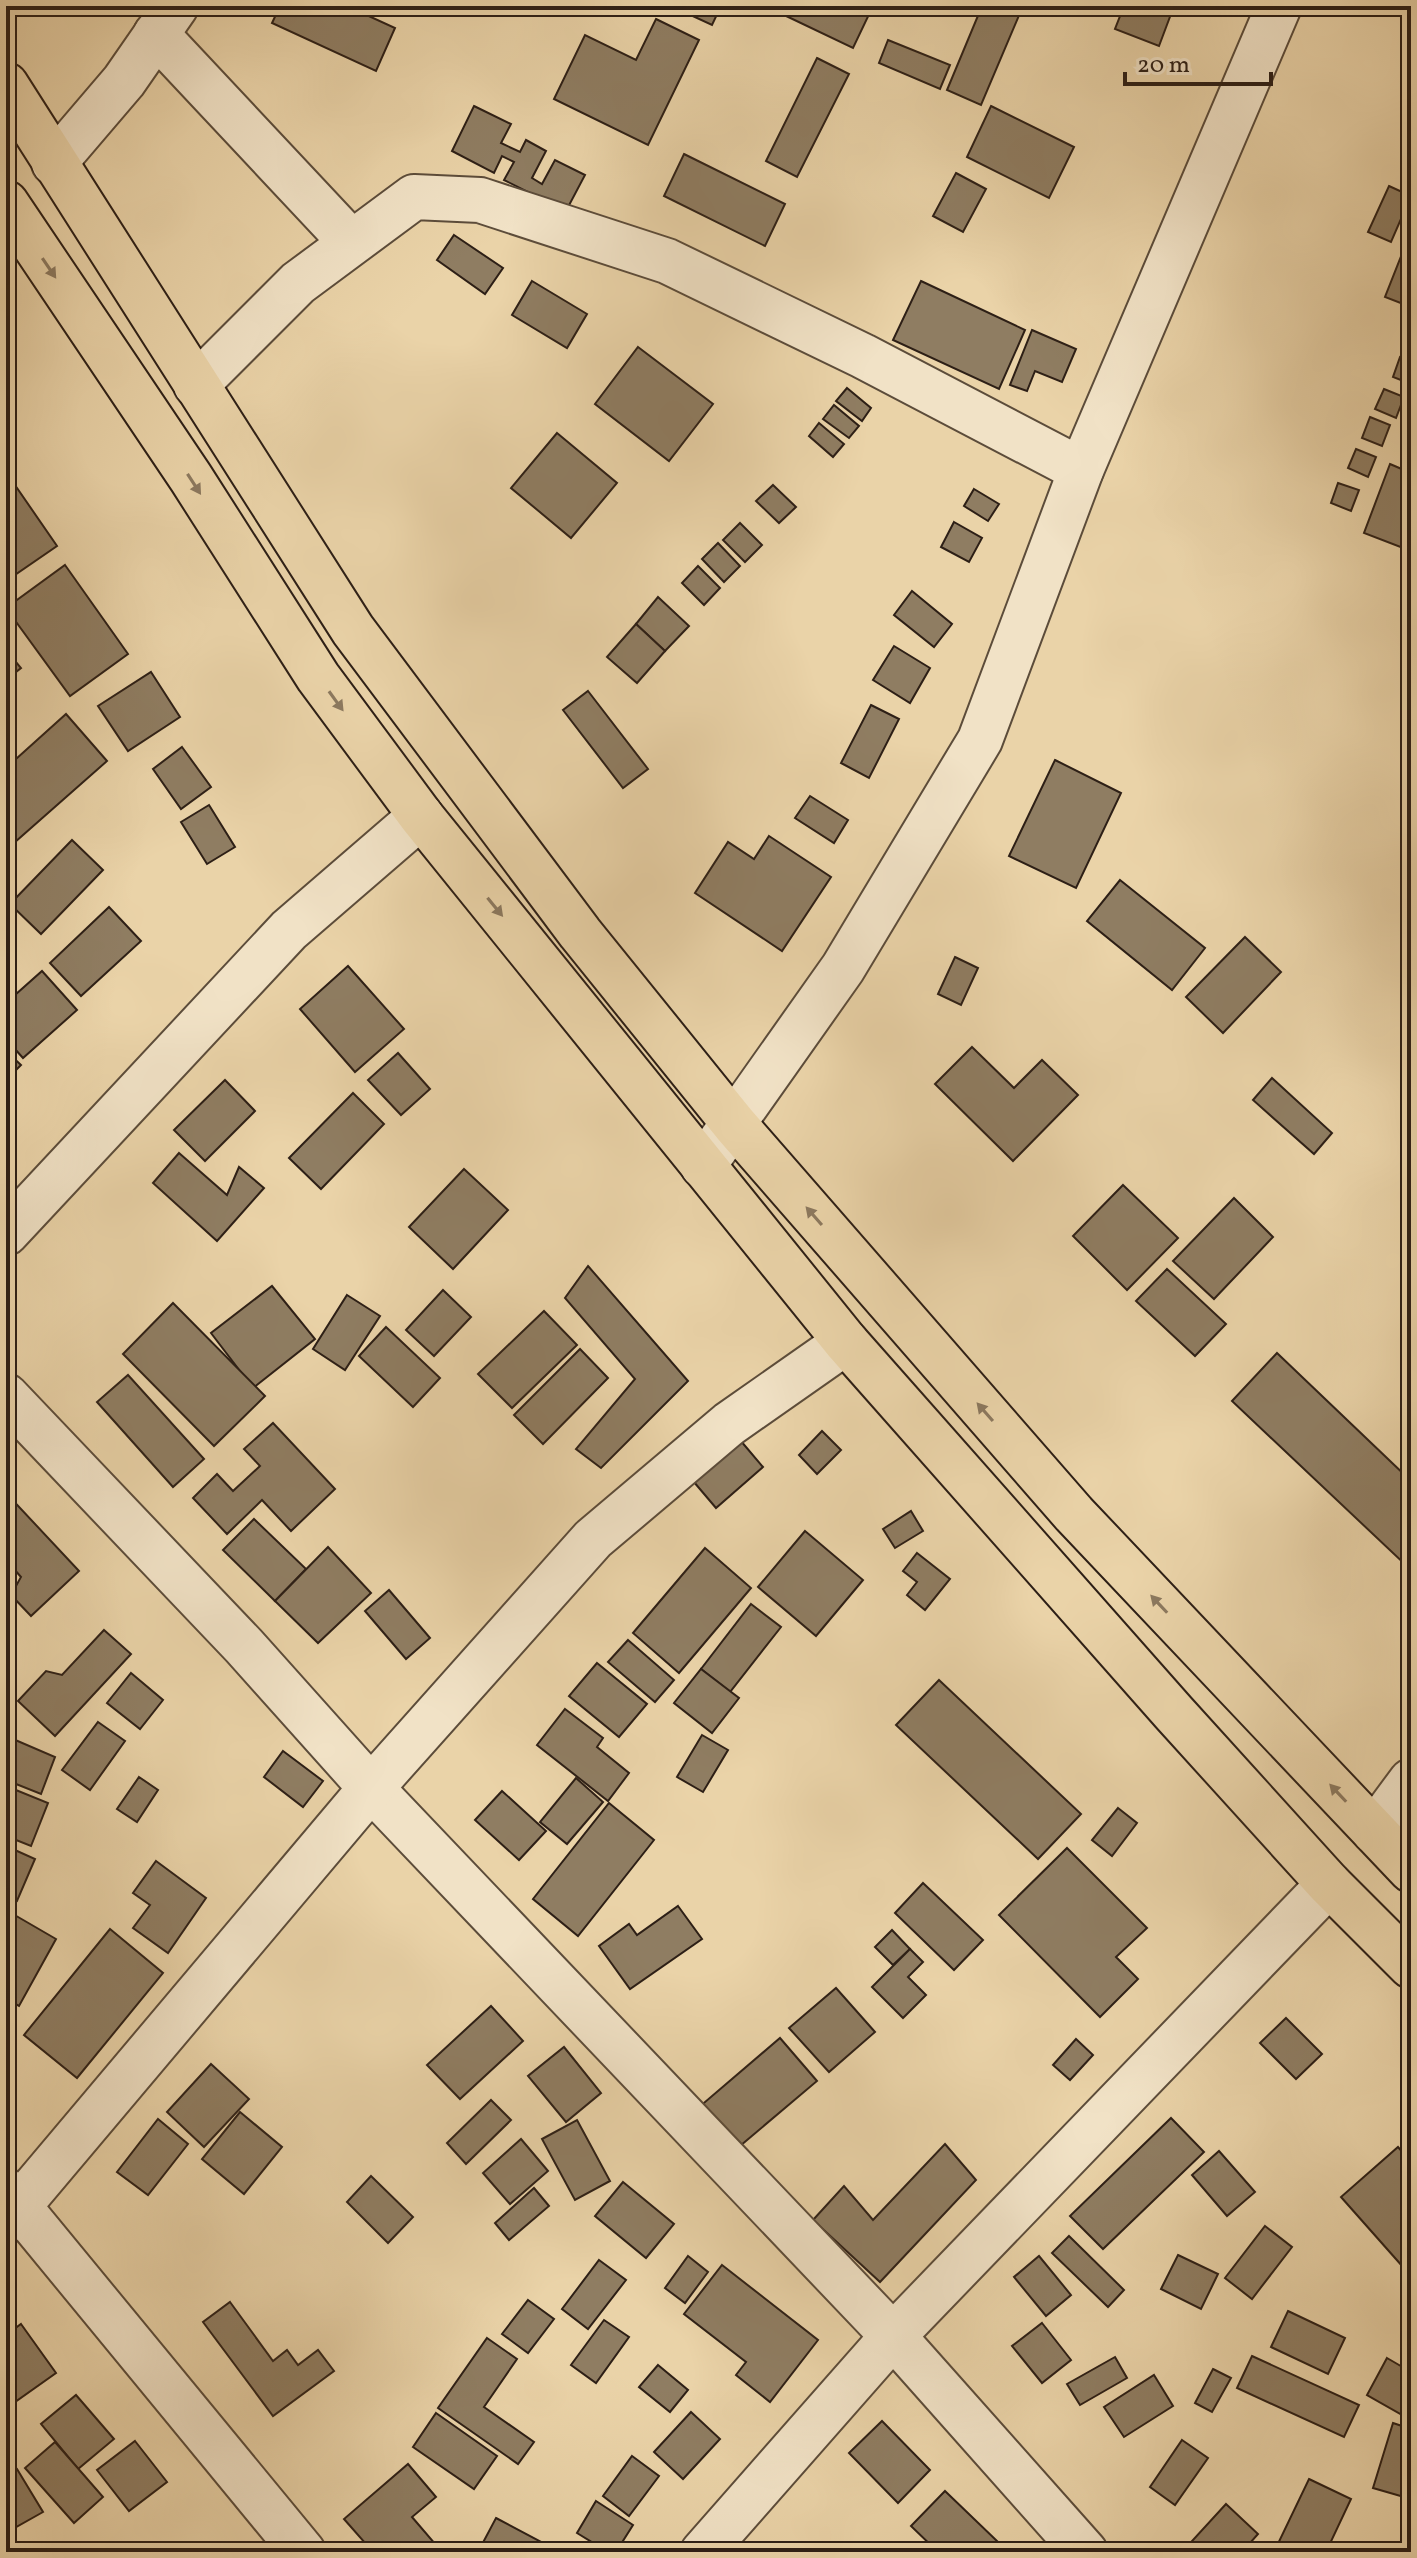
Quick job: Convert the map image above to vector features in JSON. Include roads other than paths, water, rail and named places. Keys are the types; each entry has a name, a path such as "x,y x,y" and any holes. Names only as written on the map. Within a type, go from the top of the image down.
{"main road":[{"path":"6,85 353,630 580,933 735,1125 1074,1514 1411,1870"},
{"path":"7,206 191,478 318,677 421,816 846,1342 1329,1884 1411,1966"}],"street":[{"path":"703,1166 735,1125 843,968 980,740 1081,470 1279,6"},
{"path":"54,163 124,81 166,20 350,241"},
{"path":"196,385 298,283 350,241 414,197 480,200 667,261 863,356 1081,470"},
{"path":"6,1233 289,930 421,816"},
{"path":"303,2552 10,2207 371,1788 593,1539 729,1424 846,1342"},
{"path":"6,1396 244,1646 371,1788 893,2336 1085,2552"},
{"path":"1374,1831 1411,1781"},
{"path":"703,2552 893,2336 1329,1884"}]}
